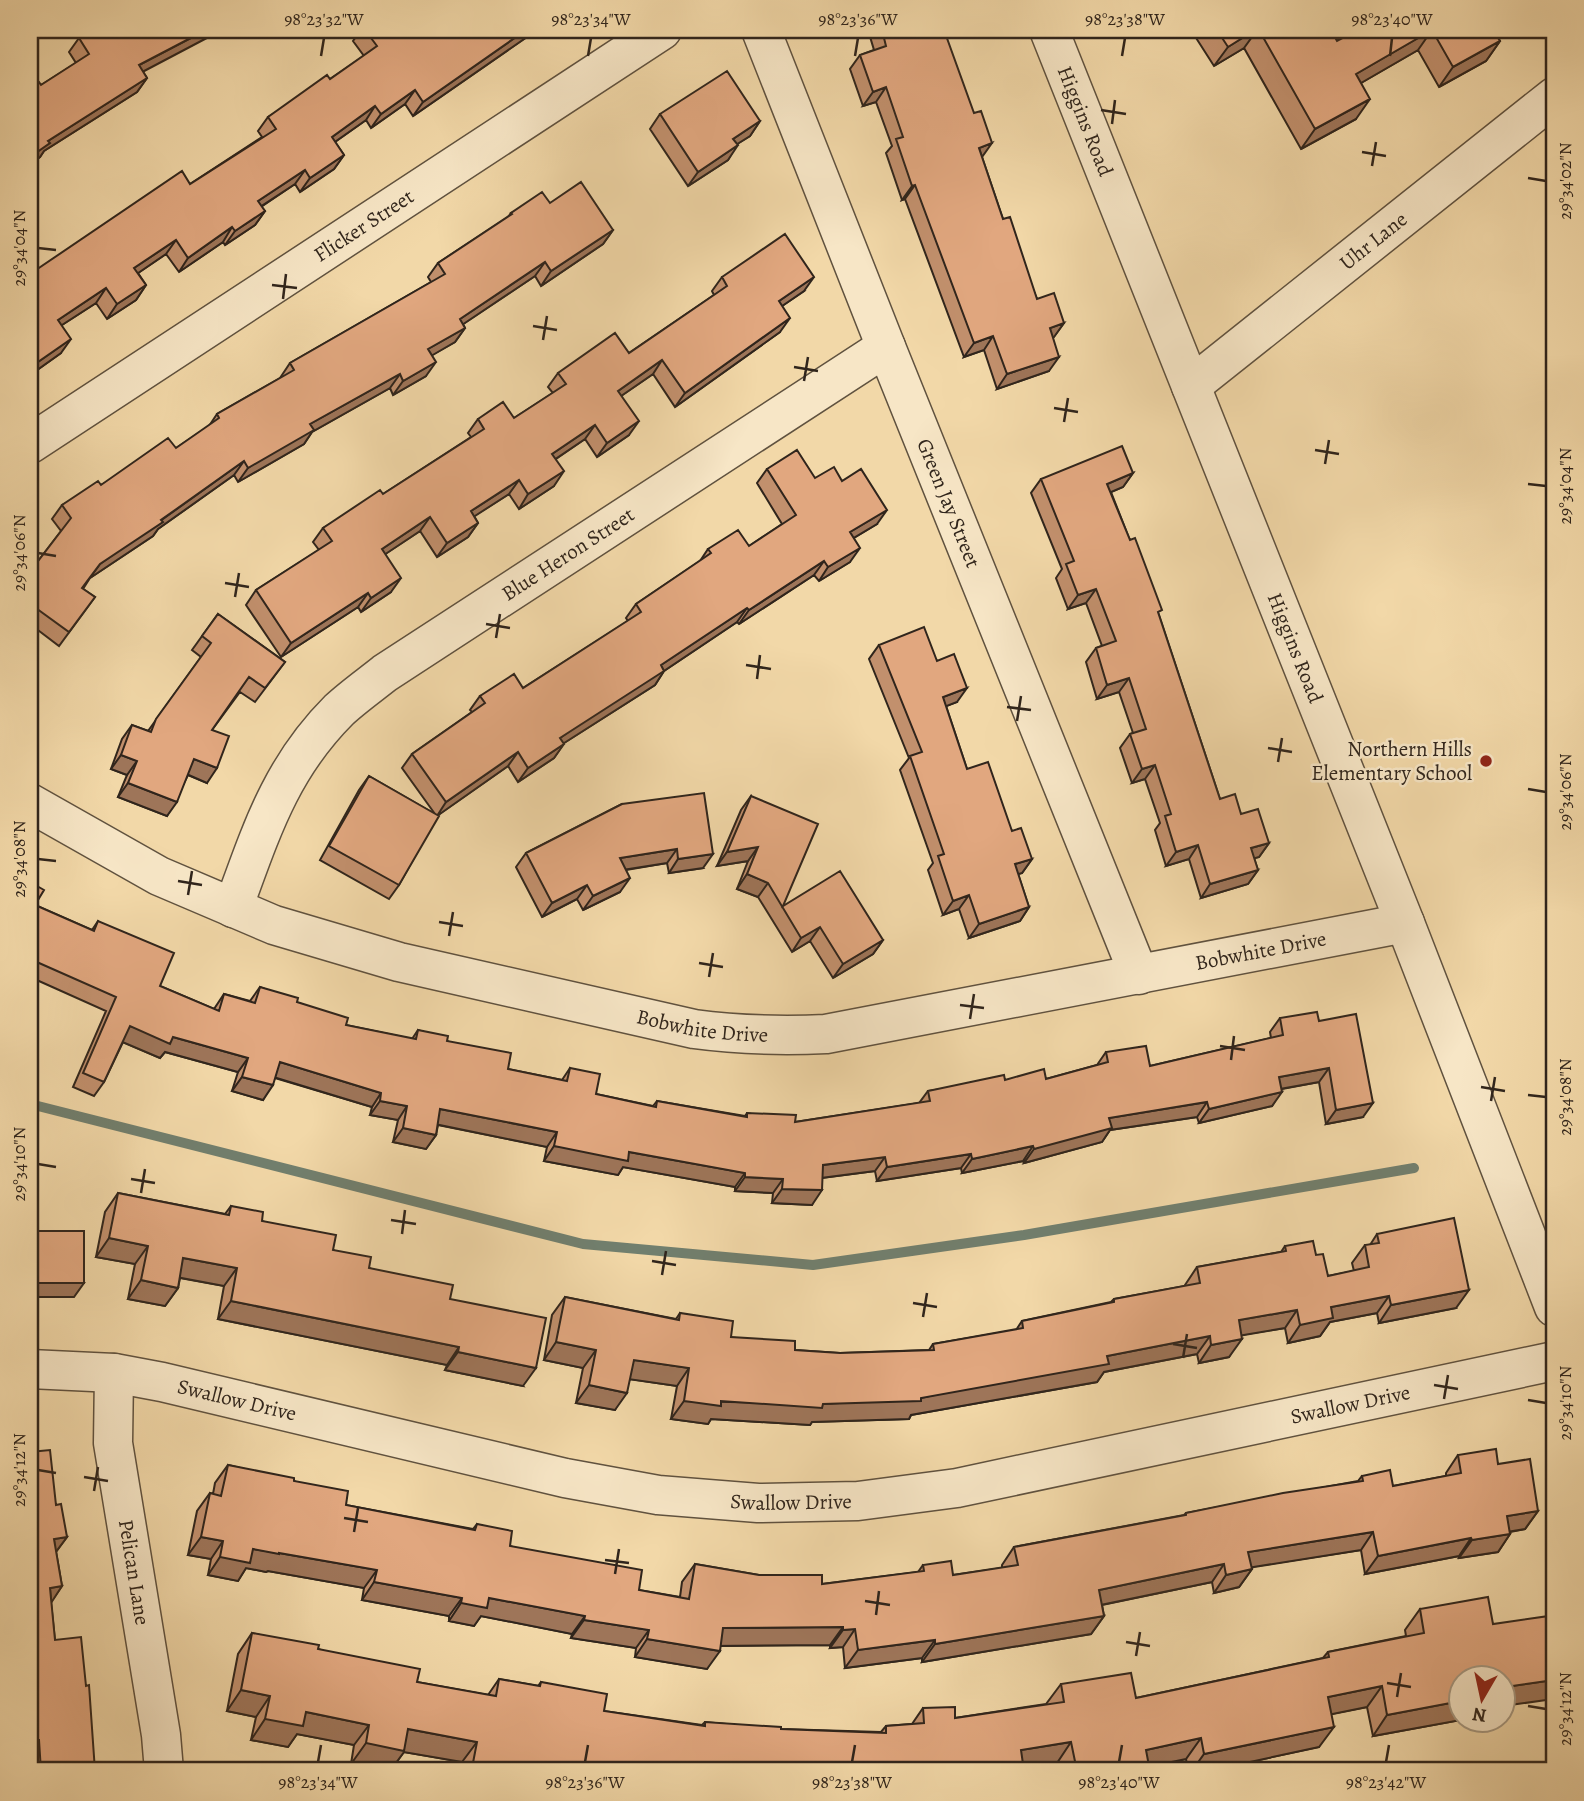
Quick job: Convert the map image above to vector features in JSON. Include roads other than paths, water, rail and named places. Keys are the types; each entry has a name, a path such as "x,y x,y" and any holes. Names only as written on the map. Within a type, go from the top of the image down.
{"street":[{"name":"Flicker Street","path":"30,444 662,30"},
{"name":"Green Jay Street","path":"761,30 1139,975"},
{"name":"Higgins Road","path":"1049,30 1405,923 1554,1307"},
{"name":"Uhr Lane","path":"1191,386 1554,97"},
{"name":"Blue Heron Street","path":"233,908 267,816 281,787 298,759 340,710 385,673 886,347"},
{"name":"Bobwhite Drive","path":"30,803 159,876 274,925 399,962 694,1029 738,1035 826,1034 1405,923"},
{"name":"Swallow Drive","path":"30,1369 114,1373 162,1382 565,1478 658,1495 758,1503 858,1501 957,1488 1554,1361"},
{"name":"Pelican Lane","path":"114,1373 113,1443 161,1735 164,1771"}],"waterway":[{"path":"30,1104 583,1244 813,1265 1024,1235 1414,1168"}],"place":[{"name":"Northern Hills Elementary School","path":"1486,761"}]}
